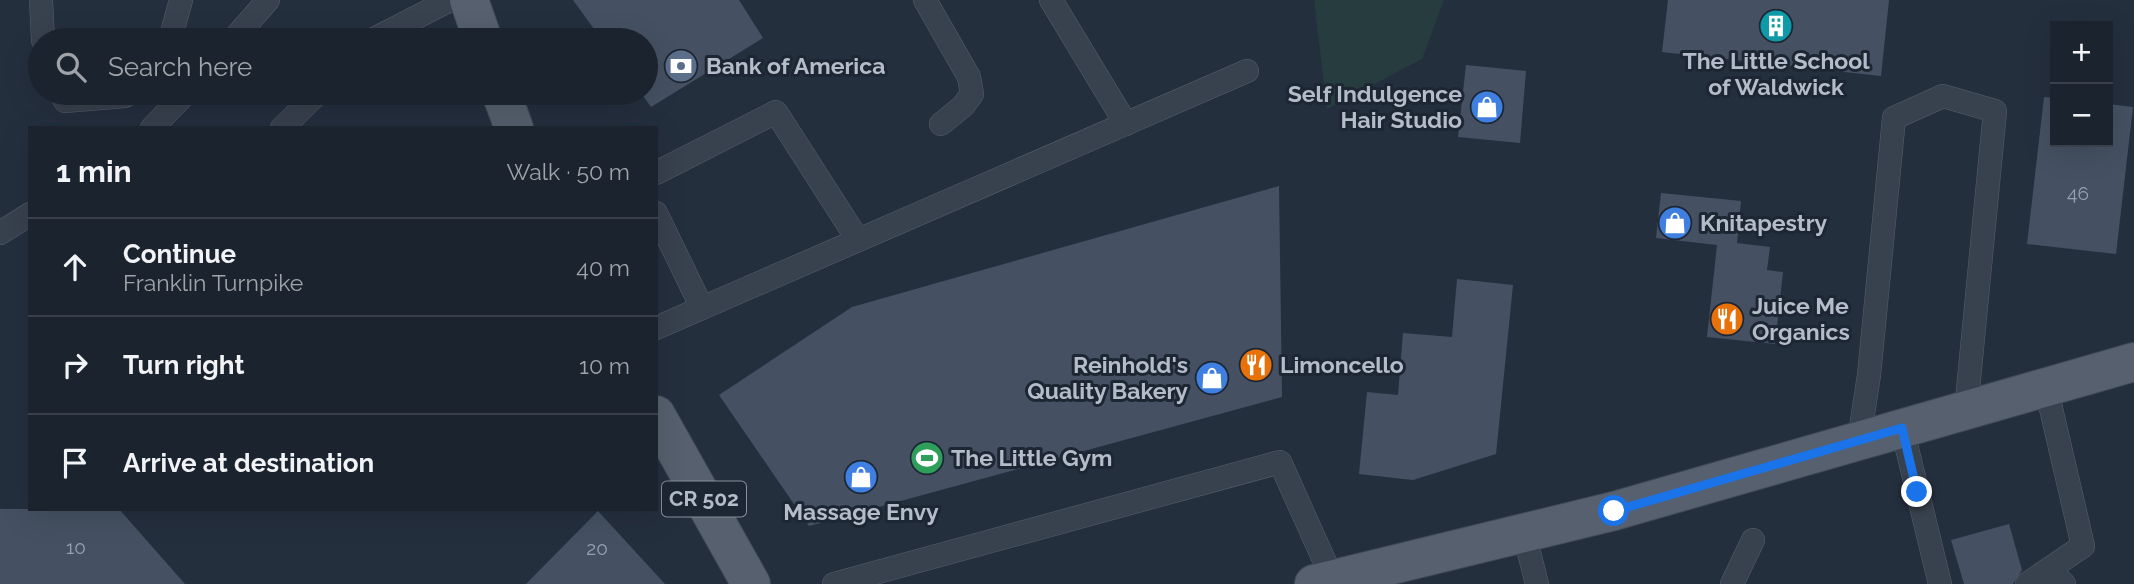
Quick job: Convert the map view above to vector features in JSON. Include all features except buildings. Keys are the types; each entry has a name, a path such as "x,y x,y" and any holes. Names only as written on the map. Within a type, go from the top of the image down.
{"main road":[{"path":"469,0 479,28"},
{"path":"505,105 513,126"},
{"path":"1342,580 1614,511 2116,367 2134,392"},
{"name":"CR 502","path":"658,419 751,584"}],"lane":[{"path":"41,0 42,28"},
{"path":"173,28 181,0"},
{"path":"244,28 268,0"},
{"path":"395,28 450,0"},
{"path":"925,0 969,77 972,94 963,106 941,124"},
{"path":"1051,0 1126,124"},
{"path":"658,327 1247,71"},
{"path":"1859,440 1869,375 1894,118 1942,96 1995,111 1966,410"},
{"path":"154,126 174,105"},
{"path":"284,126 306,105"},
{"path":"658,172 776,112 858,240"},
{"path":"0,233 28,215"},
{"path":"658,217 702,308"},
{"path":"2027,584 2057,576 2083,546 2046,387"},
{"path":"1902,428 1940,584"},
{"path":"834,584 1280,462 1342,580"},
{"path":"1524,533 1537,584"},
{"path":"1732,584 1753,540"}],"green space":[{"path":"1314,0 1444,0 1422,59 1327,109"}],"place":[{"name":"The Little School of Waldwick","path":"1776,26"},
{"name":"Bank of America","path":"681,66"},
{"name":"Self Indulgence Hair Studio","path":"1487,107"},
{"name":"Knitapestry","path":"1675,223"},
{"name":"Juice Me Organics","path":"1727,319"},
{"name":"Limoncello","path":"1256,365"},
{"name":"Reinhold's Quality Bakery","path":"1212,378"},
{"name":"The Little Gym","path":"927,458"},
{"name":"Massage Envy","path":"861,477"}],"route":[{"path":"1614,511 1902,428 1917,492"}]}
